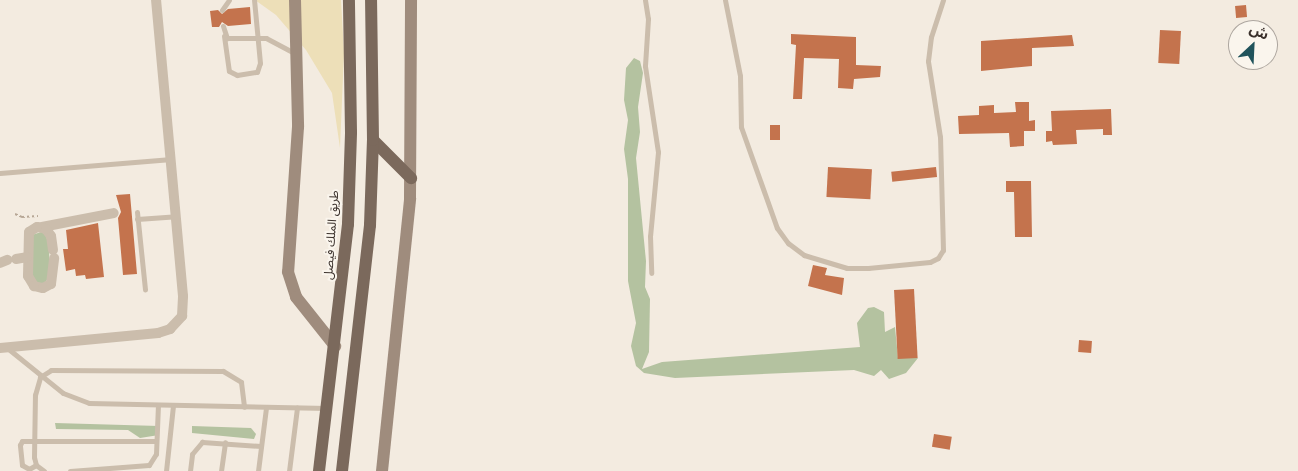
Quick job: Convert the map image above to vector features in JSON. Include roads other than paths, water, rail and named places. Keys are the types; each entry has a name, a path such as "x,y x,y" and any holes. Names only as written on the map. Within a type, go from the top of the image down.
{"main road":[{"name":"طريق الملك فيصل","path":"319,471 335,346 350,183 349,0"},
{"path":"342,471 366,275 373,140 371,0"},
{"path":"373,140 411,178"}],"street":[{"path":"3,347 158,333 175,326 184,305 156,0"},
{"path":"295,0 298,56 297,136 288,272 296,297 335,346"},
{"path":"382,471 407,256 411,178 411,0"},
{"path":"42,227 49,232 54,254 53,280 43,288 31,283 27,260 27,236 32,229 42,227 114,213"},
{"path":"8,262 27,260"}],"lane":[{"path":"222,10 228,0"},
{"path":"223,26 228,68 237,75 254,74 259,69 254,0"},
{"path":"645,0 648,19 645,66 658,152 650,236 651,273"},
{"path":"725,0 740,76 741,127 777,228 788,243 804,255 847,268 868,268 930,262 938,258 942,250 940,137 928,61 931,36 943,0"},
{"path":"224,36 230,39 258,37 279,42 298,56"},
{"path":"0,172 171,159"},
{"path":"137,212 145,290"},
{"path":"137,219 176,216"},
{"path":"3,347 63,393 88,403 327,408"},
{"path":"44,471 36,465 34,440 35,395 40,377 47,372 60,369 224,371 241,382 244,407"},
{"path":"70,471 145,467 155,458 158,405"},
{"path":"166,471 173,406"},
{"path":"258,471 266,408"},
{"path":"289,471 297,408"},
{"path":"36,465 31,468 24,467 20,448 22,441 156,441"},
{"path":"190,471 192,454 197,445 206,441 261,446"},
{"path":"221,471 225,442"}]}
